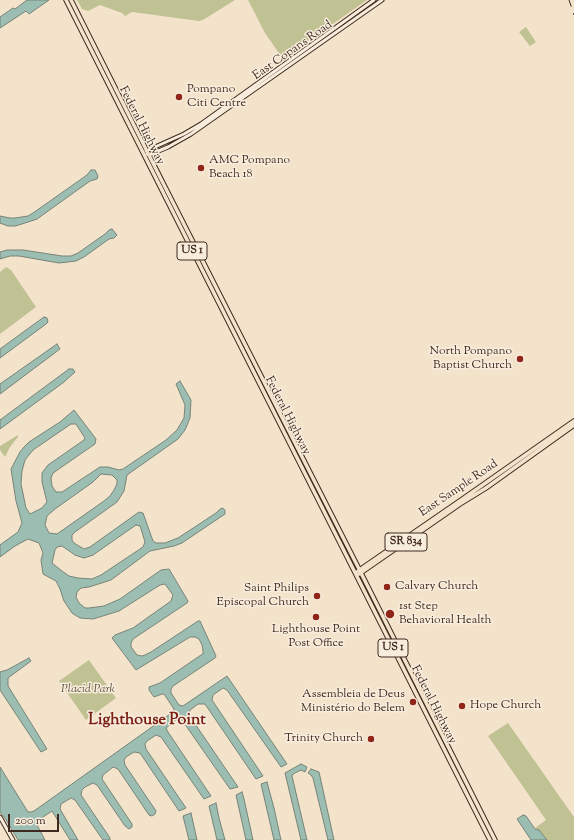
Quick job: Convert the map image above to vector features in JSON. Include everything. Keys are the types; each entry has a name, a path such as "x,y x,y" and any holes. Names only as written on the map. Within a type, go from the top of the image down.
{"main road":[{"name":"Federal Highway","path":"66,0 218,301 227,310 331,525 358,573 433,728 444,740 466,782 490,840"},
{"path":"66,0 71,3 76,13 79,14"},
{"name":"Federal Highway","path":"72,0 194,244 232,329 270,406 284,422 339,530 375,612 386,624 459,779 476,812 487,826 494,840"},
{"name":"East Copans Road","path":"143,154 181,140 191,134 233,104 239,97 374,0"},
{"name":"East Copans Road","path":"148,153 186,133 382,0"},
{"path":"116,100 124,104"},
{"path":"120,107 128,113"},
{"path":"181,140 186,133"},
{"path":"187,240 191,244 194,244"},
{"path":"192,249 199,255"},
{"path":"232,329 239,334"},
{"name":"East Sample Road","path":"358,573 574,421"},
{"name":"East Sample Road","path":"358,573 486,488 574,425"},
{"path":"331,525 339,530"},
{"path":"456,772 459,775 462,775"},
{"path":"459,779 466,782"},
{"path":"0,817 13,840"}],"green space":[{"path":"77,0 235,0 199,21 132,12 125,16 122,13 100,5 88,11 82,9"},
{"path":"248,0 367,0 283,59 265,33"},
{"path":"526,27 536,42 530,46 519,32"},
{"path":"6,267 11,270 36,307 0,334 0,272"},
{"path":"18,435 5,457 0,450 0,446"},
{"name":"Placid Park","path":"89,660 116,698 86,720 59,681"},
{"path":"508,723 574,817 574,840 547,840 539,830 535,828 546,820 488,736"}],"water":[{"path":"27,0 49,0 29,14 26,11 0,28 0,17 13,8 15,9"},
{"path":"91,170 95,170 98,176 97,179 90,181 37,219 15,226 8,226 0,223 0,216 15,218 28,216 87,175"},
{"path":"112,229 117,235 114,238 109,239 76,261 59,263 19,256 10,256 0,259 0,252 7,250 23,250 71,256 78,253"},
{"path":"44,317 47,318 48,322 46,324 0,358 0,349"},
{"path":"57,344 60,349 0,394 0,384"},
{"path":"69,369 73,369 75,372 64,382 0,429 0,420"},
{"path":"180,381 191,400 190,418 185,430 178,439 127,475 124,491 117,502 75,532 72,535 72,540 84,549 90,547 139,512 143,513 153,541 156,543 165,543 178,538 222,508 225,511 225,514 182,543 150,551 111,580 81,588 77,592 76,597 79,603 85,608 104,606 120,599 161,570 169,569 188,601 133,639 131,647 137,655 145,655 200,621 216,656 173,686 171,693 179,705 183,706 227,676 287,764 281,767 227,690 223,688 213,695 212,700 263,776 256,779 205,704 198,704 190,710 189,715 238,787 230,789 182,720 177,719 166,728 211,796 204,799 161,737 156,735 147,741 145,744 146,749 186,808 179,811 140,753 134,752 126,757 124,760 125,765 156,811 155,814 152,816 149,815 118,769 113,767 103,775 102,779 132,824 132,827 129,829 125,826 97,785 93,783 82,790 81,795 110,840 103,840 75,800 71,798 61,804 60,809 78,840 70,840 52,811 40,819 37,825 45,840 18,840 0,812 0,767 28,812 34,811 173,712 174,709 164,694 154,697 149,690 149,687 160,683 203,654 203,651 199,639 190,637 136,670 112,638 115,635 133,628 171,601 173,595 165,584 160,585 119,611 93,619 80,618 72,613 64,601 56,581 43,574 41,560 43,553 39,543 28,539 0,557 0,545 18,532 22,523 16,501 11,469 20,452 29,442 60,422 74,410 96,439 95,444 53,473 51,478 52,486 56,492 62,492 100,467 108,467 119,470 123,469 166,440 177,430 184,418 185,405 176,384","holes":["71,424 76,424 85,438 48,465 42,473 42,482 47,502 42,508 30,514 26,508 21,484 25,460 33,450","101,474 112,475 117,480 114,490 104,501 57,534 49,533 45,525 47,516 93,482","136,525 140,526 145,542 143,547 101,575 92,579 69,576 52,563 55,550 57,547 62,546 75,555 84,558 93,555"]},
{"path":"29,658 31,661 8,678 8,686 47,749 41,752 0,690 0,672 7,670"},
{"path":"301,764 307,767 305,772 301,770 292,776 307,840 301,840 285,773"},
{"path":"311,769 319,772 334,840 328,840 313,778 308,773"},
{"path":"267,782 281,840 274,840 261,784"},
{"path":"242,792 253,840 246,840 236,795"},
{"path":"216,803 225,840 217,840 209,806"},
{"path":"191,813 197,840 189,840 183,816"},
{"path":"523,815 526,816 535,829 539,830 547,840 531,840 517,819"}],"railway":[{"path":"569,0 574,15"}],"place":[{"name":"Pompano Citi Centre","path":"179,97"},
{"name":"AMC Pompano Beach 18","path":"201,168"},
{"name":"North Pompano Baptist Church","path":"520,359"},
{"name":"Calvary Church","path":"387,587"},
{"name":"Saint Philips Episcopal Church","path":"317,596"},
{"name":"1st Step Behavioral Health","path":"390,614"},
{"name":"Lighthouse Point Post Office","path":"316,617"},
{"name":"Assembleia de Deus Ministério do Belem","path":"413,702"},
{"name":"Hope Church","path":"462,706"},
{"name":"Trinity Church","path":"371,739"}],"district":[{"name":"Lighthouse Point","path":"147,721"}]}
